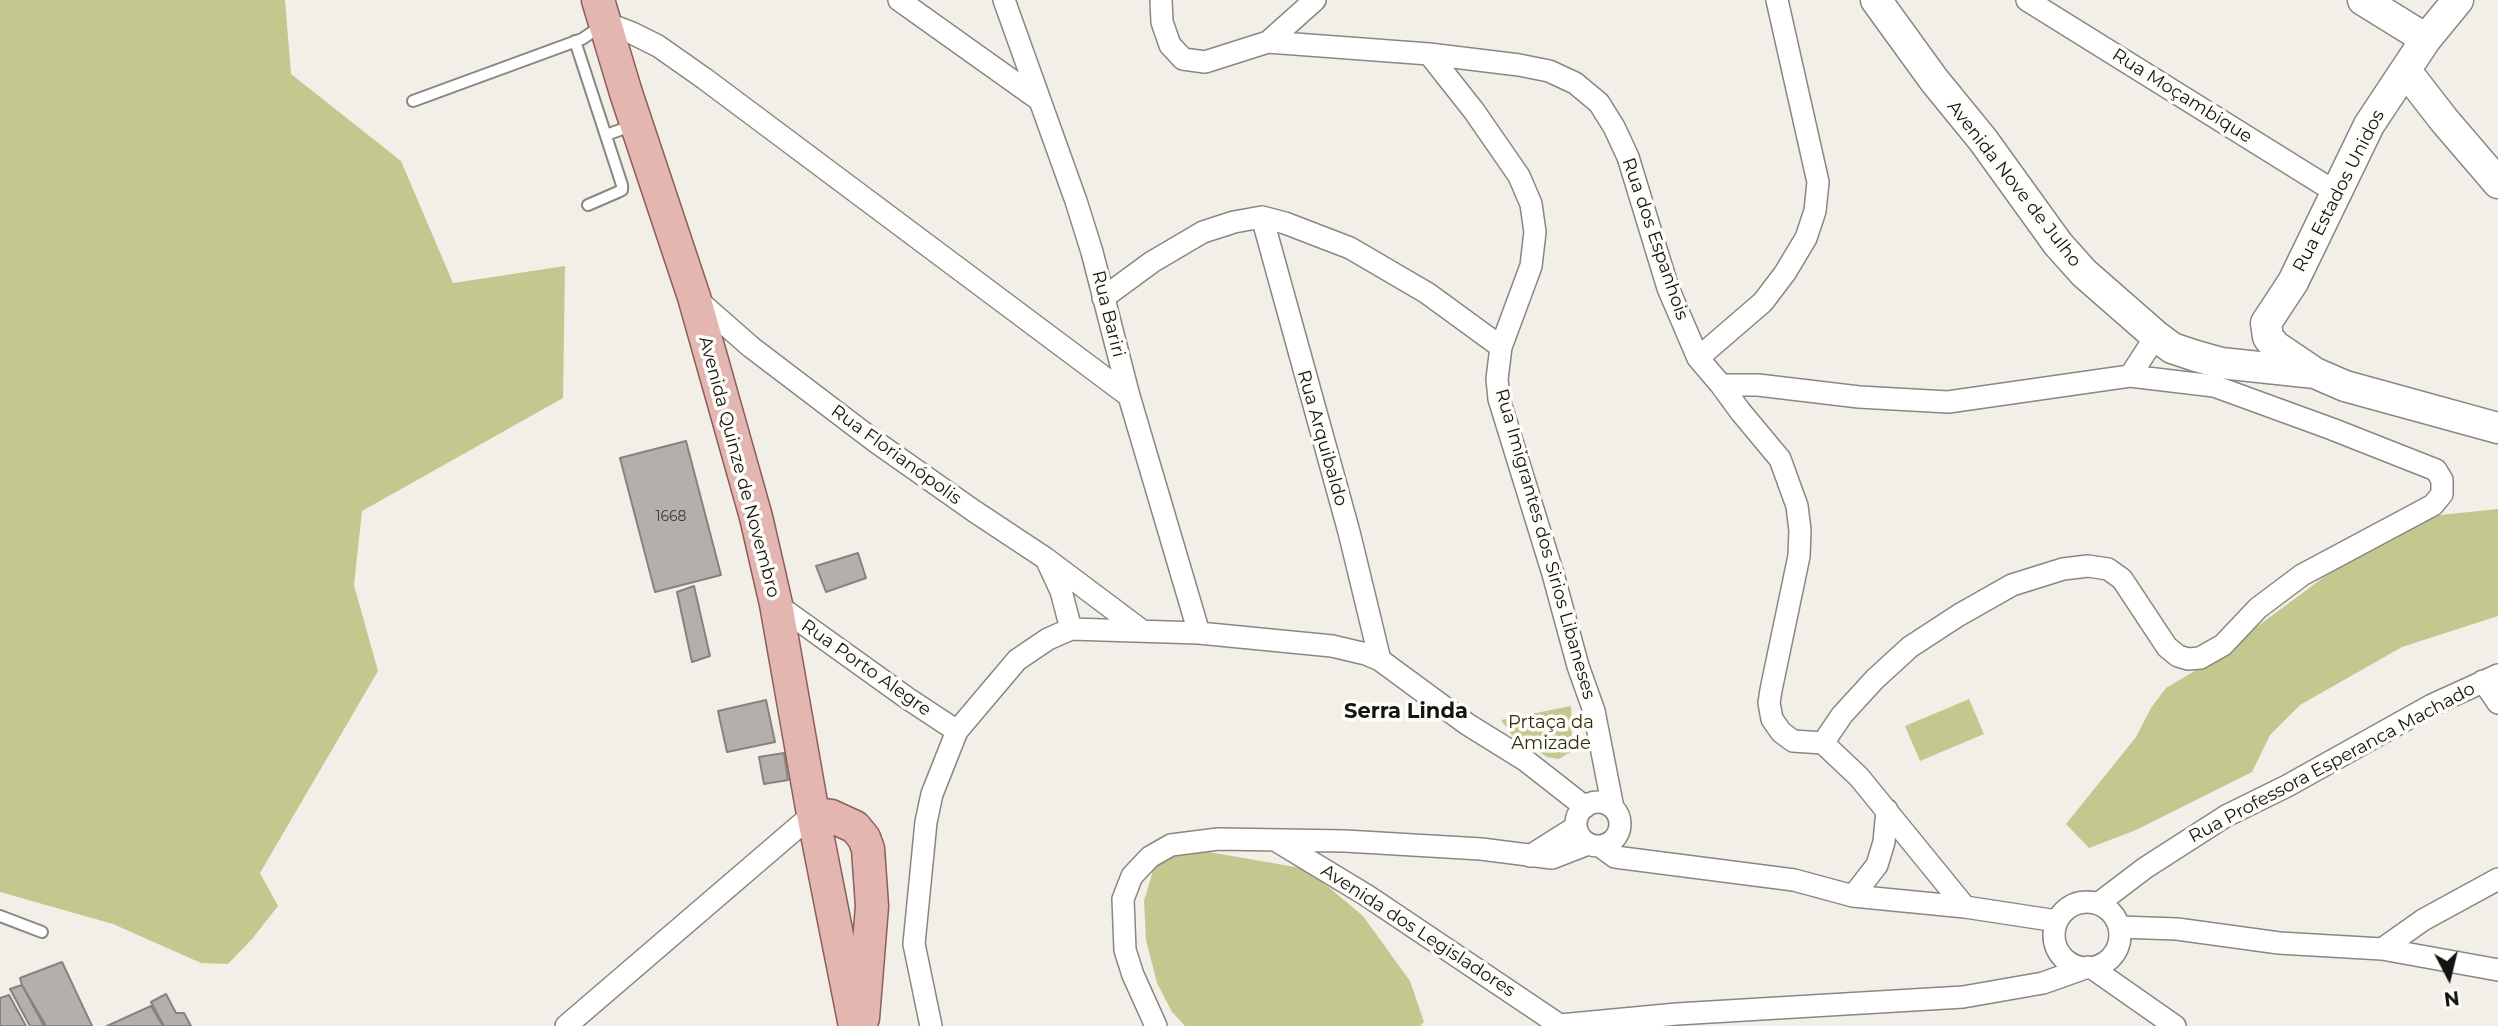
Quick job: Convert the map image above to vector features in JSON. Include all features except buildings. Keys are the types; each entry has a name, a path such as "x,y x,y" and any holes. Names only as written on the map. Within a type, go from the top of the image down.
{"main road":[{"name":"Avenida Nove de Julho","path":"1876,0 2058,244 2092,282 2156,336 2217,374 2315,373 2345,386 2498,428"},
{"path":"2363,0 2426,39"},
{"name":"Rua Estados Unidos","path":"2315,373 2275,346 2268,337 2266,323 2293,282 2369,125 2426,39 2458,0"},
{"name":"Avenida Quinze de Novembro","path":"602,12 694,297 756,517 776,604 813,814 855,1026"},
{"path":"2406,71 2498,183"},
{"path":"813,814 831,816 855,827 864,838 868,849 872,906 863,1026"}],"street":[{"path":"900,0 1038,99"},
{"name":"Rua Bariri","path":"1004,0 1092,252 1129,396 1199,633"},
{"path":"1161,0 1162,22 1170,44 1183,59 1205,62 1268,42 1315,0"},
{"path":"1698,358 1763,302 1786,272 1806,238 1815,211 1818,181 1777,0"},
{"name":"Rua Moçambique","path":"2027,0 2337,193"},
{"path":"602,12 705,79 1129,396"},
{"name":"Rua dos Espanhois","path":"1268,42 1429,54 1519,65 1549,71 1575,83 1598,103 1614,127 1628,157 1668,288 1698,358 1780,459 1797,506 1799,556 1769,703 1772,719 1781,732 1793,741 1823,743"},
{"name":"Rua Imigrantes dos Sirios Libaneses","path":"1429,54 1496,143 1518,176 1531,204 1535,232 1531,266 1501,347 1497,379 1499,399 1599,735 1590,822"},
{"path":"1103,298 1152,262 1203,232 1262,217 1350,248 1427,293 1501,347"},
{"name":"Rua Arquibaldo","path":"1262,217 1349,532 1380,660"},
{"name":"Rua Florianópolis","path":"694,297 751,347 876,442 1045,558 1141,630"},
{"path":"2130,376 2156,336"},
{"path":"706,344 751,347"},
{"path":"1721,385 1758,385 1859,397 1948,402 2130,376 2217,374 2332,429 2436,470 2442,480 2442,494 2433,505 2320,564 2281,589 2258,608 2223,645 2200,658 2178,656 2167,647 2122,579 2108,569 2088,566 2063,569 2012,585 1910,647 1875,679 1842,715 1823,743 1859,777 1965,907"},
{"path":"1045,558 1061,591 1072,629"},
{"name":"Rua Porto Alegre","path":"776,604 957,731"},
{"path":"931,1026 914,944 926,821 932,794 957,731 1017,660 1048,639 1072,629 1199,633 1332,646 1380,660 1467,724 1534,767 1612,841 1619,830 1655,864"},
{"path":"2491,678 2498,704"},
{"name":"Rua Professora Esperanca Machado","path":"2099,903 2145,868 2226,816 2287,786 2432,705 2491,678"},
{"path":"1853,896 1877,866 1884,842 1887,810"},
{"path":"566,1026 813,814"},
{"path":"1156,1026 1125,950 1123,899 1132,876 1150,857 1171,845 1218,839 1345,841 1482,849 1552,858 1590,822"},
{"path":"1590,822 1615,857 1794,880 1853,896 1965,907 2057,921"},
{"name":"Avenida dos Legisladores","path":"1273,839 1366,895 1560,1026"},
{"path":"2382,949 2423,920 2498,878"},
{"path":"1560,1026 1677,1014 1963,997 2043,983 2090,967 2111,958 2121,938 2120,927 2116,917 2099,903 2077,903 2068,908 2057,921 2054,936 2056,947 2071,963 2090,967 2175,1026"},
{"path":"2120,927 2177,929 2279,943 2382,949 2498,970"}],"lane":[{"path":"413,101 575,41 602,12"},
{"path":"575,41 622,190 588,205"},
{"path":"606,135 637,124"},
{"path":"0,916 41,932"}],"green space":[{"path":"0,0 285,0 291,74 401,161 453,283 565,266 563,398 362,511 354,585 378,671 260,873 278,906 228,964 201,963 113,924 0,892"},
{"path":"2498,509 2498,616 2402,647 2300,705 2270,735 2252,772 2136,830 2089,848 2066,824 2136,737 2151,708 2166,688 2208,663 2347,560 2431,516"},
{"path":"1969,699 1984,734 1920,761 1905,726"},
{"name":"Prtaça da Amizade","path":"1571,706 1572,751 1559,759 1547,757 1512,735 1501,720"},
{"path":"1203,851 1307,869 1363,916 1410,981 1424,1022 1420,1026 1185,1026 1172,1012 1157,983 1146,940 1144,901 1156,860"}],"district":[{"name":"Serra Linda","path":"1406,712"}]}
